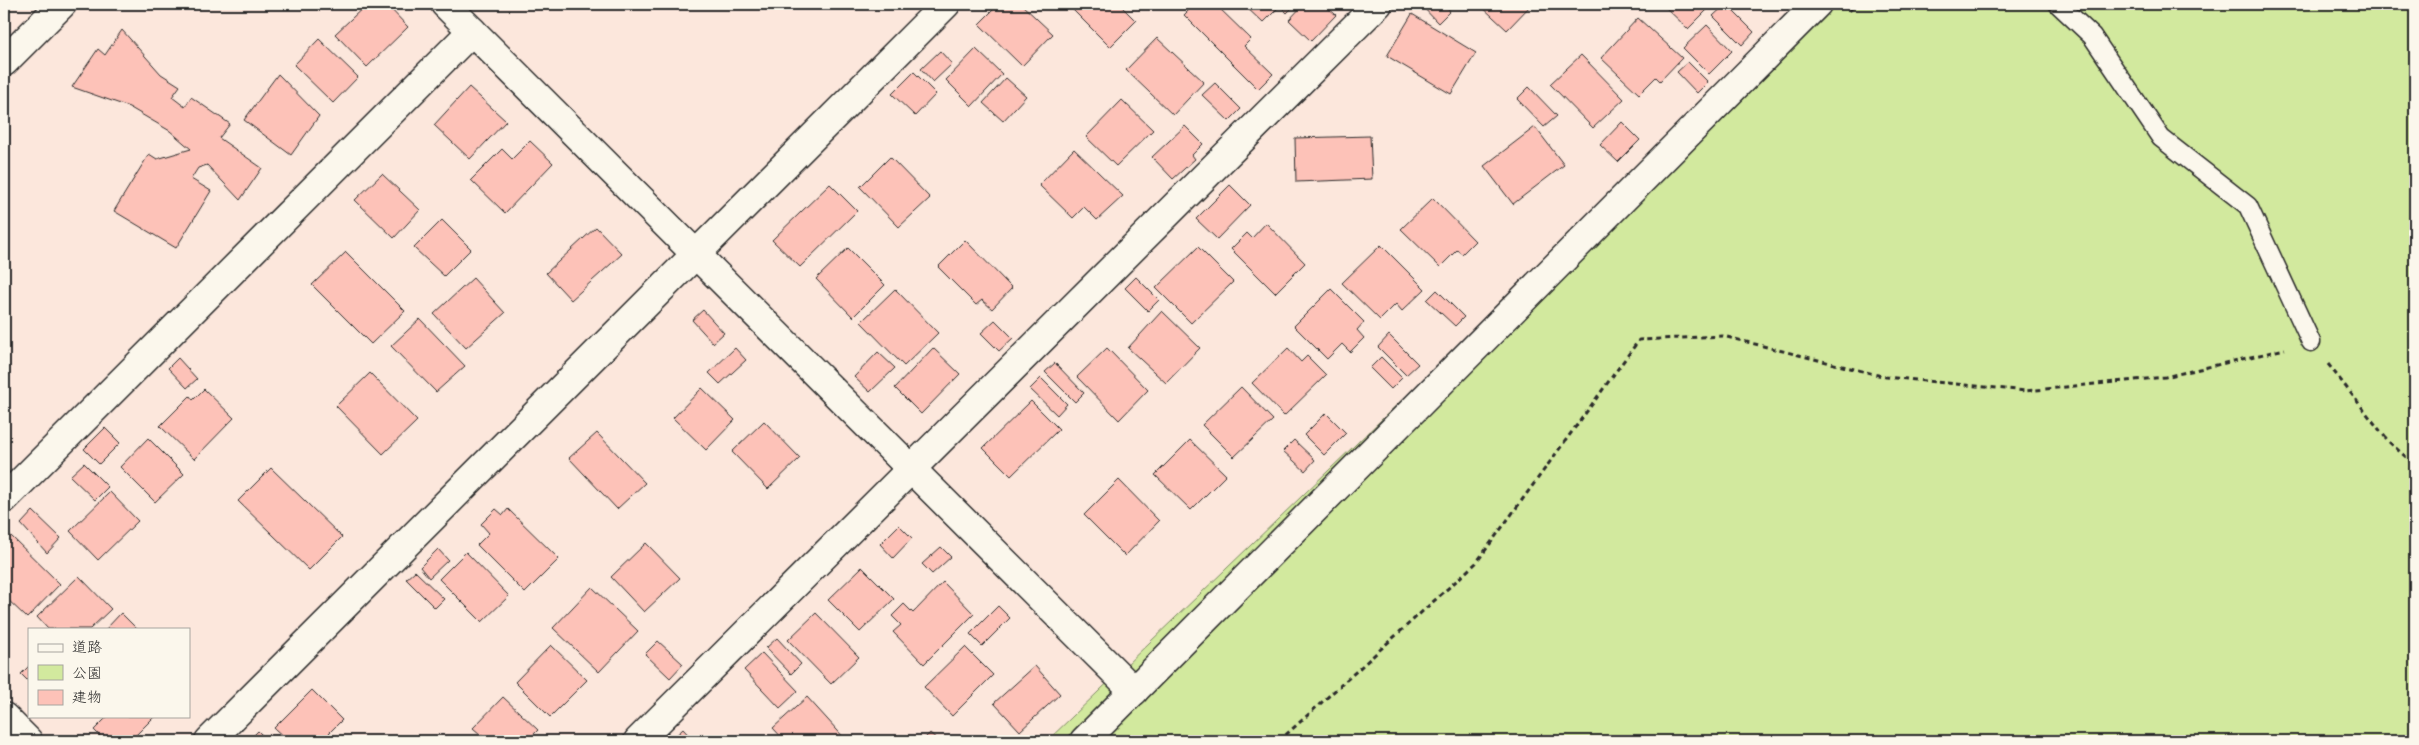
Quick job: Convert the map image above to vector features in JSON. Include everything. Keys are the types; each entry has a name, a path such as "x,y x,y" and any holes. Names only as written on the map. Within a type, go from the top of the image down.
{"street":[{"path":"4,62 62,4"},
{"path":"445,4 1134,691"},
{"path":"208,741 946,4"},
{"path":"638,741 909,468 1378,4"},
{"path":"1084,741 1817,4"},
{"path":"4,499 472,31"},
{"path":"4,717 28,741"}],"lane":[{"path":"2058,4 2092,36 2162,138 2248,206 2311,342"}],"path":[{"path":"1279,741 1476,563 1639,340 1723,336 1886,377 2026,391 2165,377 2311,342 2389,442 2415,465"}],"green space":[{"path":"1814,4 2415,4 2415,741 1047,741"}],"building":[{"path":"367,4 386,4 408,27 367,67 335,34"},
{"path":"999,4 1021,4 1053,34 1022,66 979,24"},
{"path":"1077,4 1119,4 1136,21 1110,47 1072,9"},
{"path":"1195,4 1215,4 1251,39 1244,46 1273,74 1258,89 1184,15"},
{"path":"1243,4 1296,4 1287,13 1280,6 1263,23"},
{"path":"1304,4 1324,4 1336,15 1311,41 1289,20"},
{"path":"1420,4 1444,4 1450,11 1438,23"},
{"path":"1479,4 1530,4 1531,5 1507,30"},
{"path":"1662,4 1713,4 1688,29"},
{"path":"1726,4 1754,32 1742,45 1713,16"},
{"path":"1412,14 1476,53 1451,94 1387,56"},
{"path":"1638,18 1682,58 1660,81 1656,77 1639,94 1601,58"},
{"path":"1707,25 1732,51 1709,74 1683,48"},
{"path":"122,30 161,74 180,86 172,97 185,107 191,97 230,124 219,138 262,168 240,200 207,165 198,168 191,179 211,191 176,248 114,211 149,154 157,159 191,149 170,131 129,107 72,87 98,49 105,55"},
{"path":"1157,38 1204,82 1173,115 1126,70"},
{"path":"319,39 358,77 333,103 294,65"},
{"path":"976,49 1002,74 972,106 946,80"},
{"path":"940,51 952,64 933,82 921,69"},
{"path":"1581,55 1624,99 1593,128 1550,84"},
{"path":"1688,62 1708,82 1697,93 1677,72"},
{"path":"914,72 936,94 915,116 892,94"},
{"path":"278,74 319,116 291,155 244,120"},
{"path":"1006,78 1026,96 1003,121 983,103"},
{"path":"1215,83 1241,109 1229,121 1202,95"},
{"path":"469,87 506,121 470,159 434,125"},
{"path":"1529,87 1557,116 1544,127 1517,99"},
{"path":"1122,100 1153,130 1116,166 1086,137"},
{"path":"1622,122 1640,140 1618,162 1600,145"},
{"path":"1185,126 1203,144 1192,155 1195,159 1173,179 1152,157"},
{"path":"1535,127 1564,165 1513,204 1484,166"},
{"path":"1370,136 1372,179 1296,182 1295,138"},
{"path":"530,141 553,163 505,213 471,180 502,149 512,159"},
{"path":"1074,149 1123,196 1097,220 1084,207 1073,218 1039,185"},
{"path":"890,157 930,198 899,227 860,187"},
{"path":"382,174 420,210 394,238 355,200"},
{"path":"830,184 857,211 800,267 772,240"},
{"path":"1230,185 1250,205 1217,239 1196,219"},
{"path":"1433,198 1475,241 1462,254 1457,250 1440,267 1401,229"},
{"path":"442,220 471,249 444,276 414,248"},
{"path":"1266,223 1305,263 1275,293 1231,249 1247,233 1252,238"},
{"path":"596,227 622,254 571,300 546,273"},
{"path":"965,240 1012,288 992,309 982,300 976,305 938,267"},
{"path":"1381,245 1425,289 1402,311 1396,304 1380,320 1342,283"},
{"path":"1198,247 1233,282 1191,323 1156,288"},
{"path":"848,248 885,285 853,317 816,279"},
{"path":"346,252 405,311 371,344 312,285"},
{"path":"1136,277 1159,300 1148,311 1125,288"},
{"path":"473,278 505,313 466,348 434,314"},
{"path":"895,289 938,333 904,366 861,322"},
{"path":"1331,289 1364,322 1357,330 1364,338 1350,352 1342,344 1327,359 1294,326"},
{"path":"1437,290 1464,317 1455,326 1427,300"},
{"path":"703,310 724,333 713,343 692,320"},
{"path":"1162,311 1200,348 1166,383 1128,348"},
{"path":"420,319 465,366 436,392 391,346"},
{"path":"995,320 1013,338 999,351 981,333"},
{"path":"1389,335 1418,364 1406,375 1378,347"},
{"path":"735,348 746,360 720,384 709,373"},
{"path":"933,348 960,374 921,414 895,388"},
{"path":"1107,348 1148,390 1119,420 1077,377"},
{"path":"1288,348 1301,362 1307,356 1326,375 1284,416 1252,383"},
{"path":"878,352 895,368 870,392 854,377"},
{"path":"1381,357 1402,378 1391,389 1370,368"},
{"path":"178,358 197,379 187,388 168,368"},
{"path":"1055,363 1084,393 1075,402 1045,372"},
{"path":"370,373 417,421 383,454 336,406"},
{"path":"1041,378 1067,404 1057,415 1030,389"},
{"path":"1241,387 1273,420 1234,457 1202,425"},
{"path":"702,388 735,420 706,450 673,418"},
{"path":"204,389 234,418 194,459 160,426 190,396 193,400"},
{"path":"1031,401 1059,429 1011,476 983,448"},
{"path":"1326,413 1346,433 1324,455 1304,435"},
{"path":"764,421 800,458 768,489 732,452"},
{"path":"105,428 120,443 99,464 84,449"},
{"path":"597,433 645,483 617,509 569,458"},
{"path":"148,438 184,474 155,502 120,467"},
{"path":"1190,440 1226,475 1191,510 1155,475"},
{"path":"1294,440 1315,460 1305,471 1283,451"},
{"path":"84,463 108,487 95,500 70,476"},
{"path":"271,468 342,537 309,570 238,501"},
{"path":"1119,480 1159,521 1125,556 1084,515"},
{"path":"110,492 138,521 98,560 70,531"},
{"path":"496,509 503,515 508,509 559,559 525,593 477,545 489,533 481,524"},
{"path":"33,511 61,538 47,553 21,524"},
{"path":"899,525 912,538 893,558 880,544"},
{"path":"10,535 60,584 27,618 4,596 4,541"},
{"path":"646,543 680,578 644,612 611,577"},
{"path":"941,547 951,557 932,574 922,564"},
{"path":"438,549 448,560 429,578 420,567"},
{"path":"466,552 509,596 482,622 439,579"},
{"path":"862,567 894,599 860,632 828,600"},
{"path":"415,571 444,599 435,608 406,579"},
{"path":"79,576 111,609 91,628 47,628 37,617"},
{"path":"943,582 974,614 924,664 893,632 901,625 892,616 904,604 913,613"},
{"path":"592,587 638,631 599,672 553,628"},
{"path":"998,606 1010,618 982,646 970,634"},
{"path":"121,613 136,628 107,628"},
{"path":"816,613 859,657 831,684 788,640"},
{"path":"777,638 801,664 791,674 766,648"},
{"path":"658,641 683,664 670,678 645,654"},
{"path":"551,645 587,680 550,717 515,682"},
{"path":"965,647 993,675 952,716 924,687"},
{"path":"762,653 798,691 780,708 744,670"},
{"path":"1035,666 1060,694 1020,731 994,703"},
{"path":"28,667 28,681 21,674"},
{"path":"312,690 342,720 329,733 336,741 288,741 274,728"},
{"path":"503,697 538,730 527,741 488,741 473,728"},
{"path":"807,697 847,741 785,741 773,728"},
{"path":"106,718 153,718 130,741 105,741 94,730"},
{"path":"683,729 694,741 670,741"},
{"path":"258,731 268,741 248,741"},
{"path":"930,733 939,741 922,741"}]}
